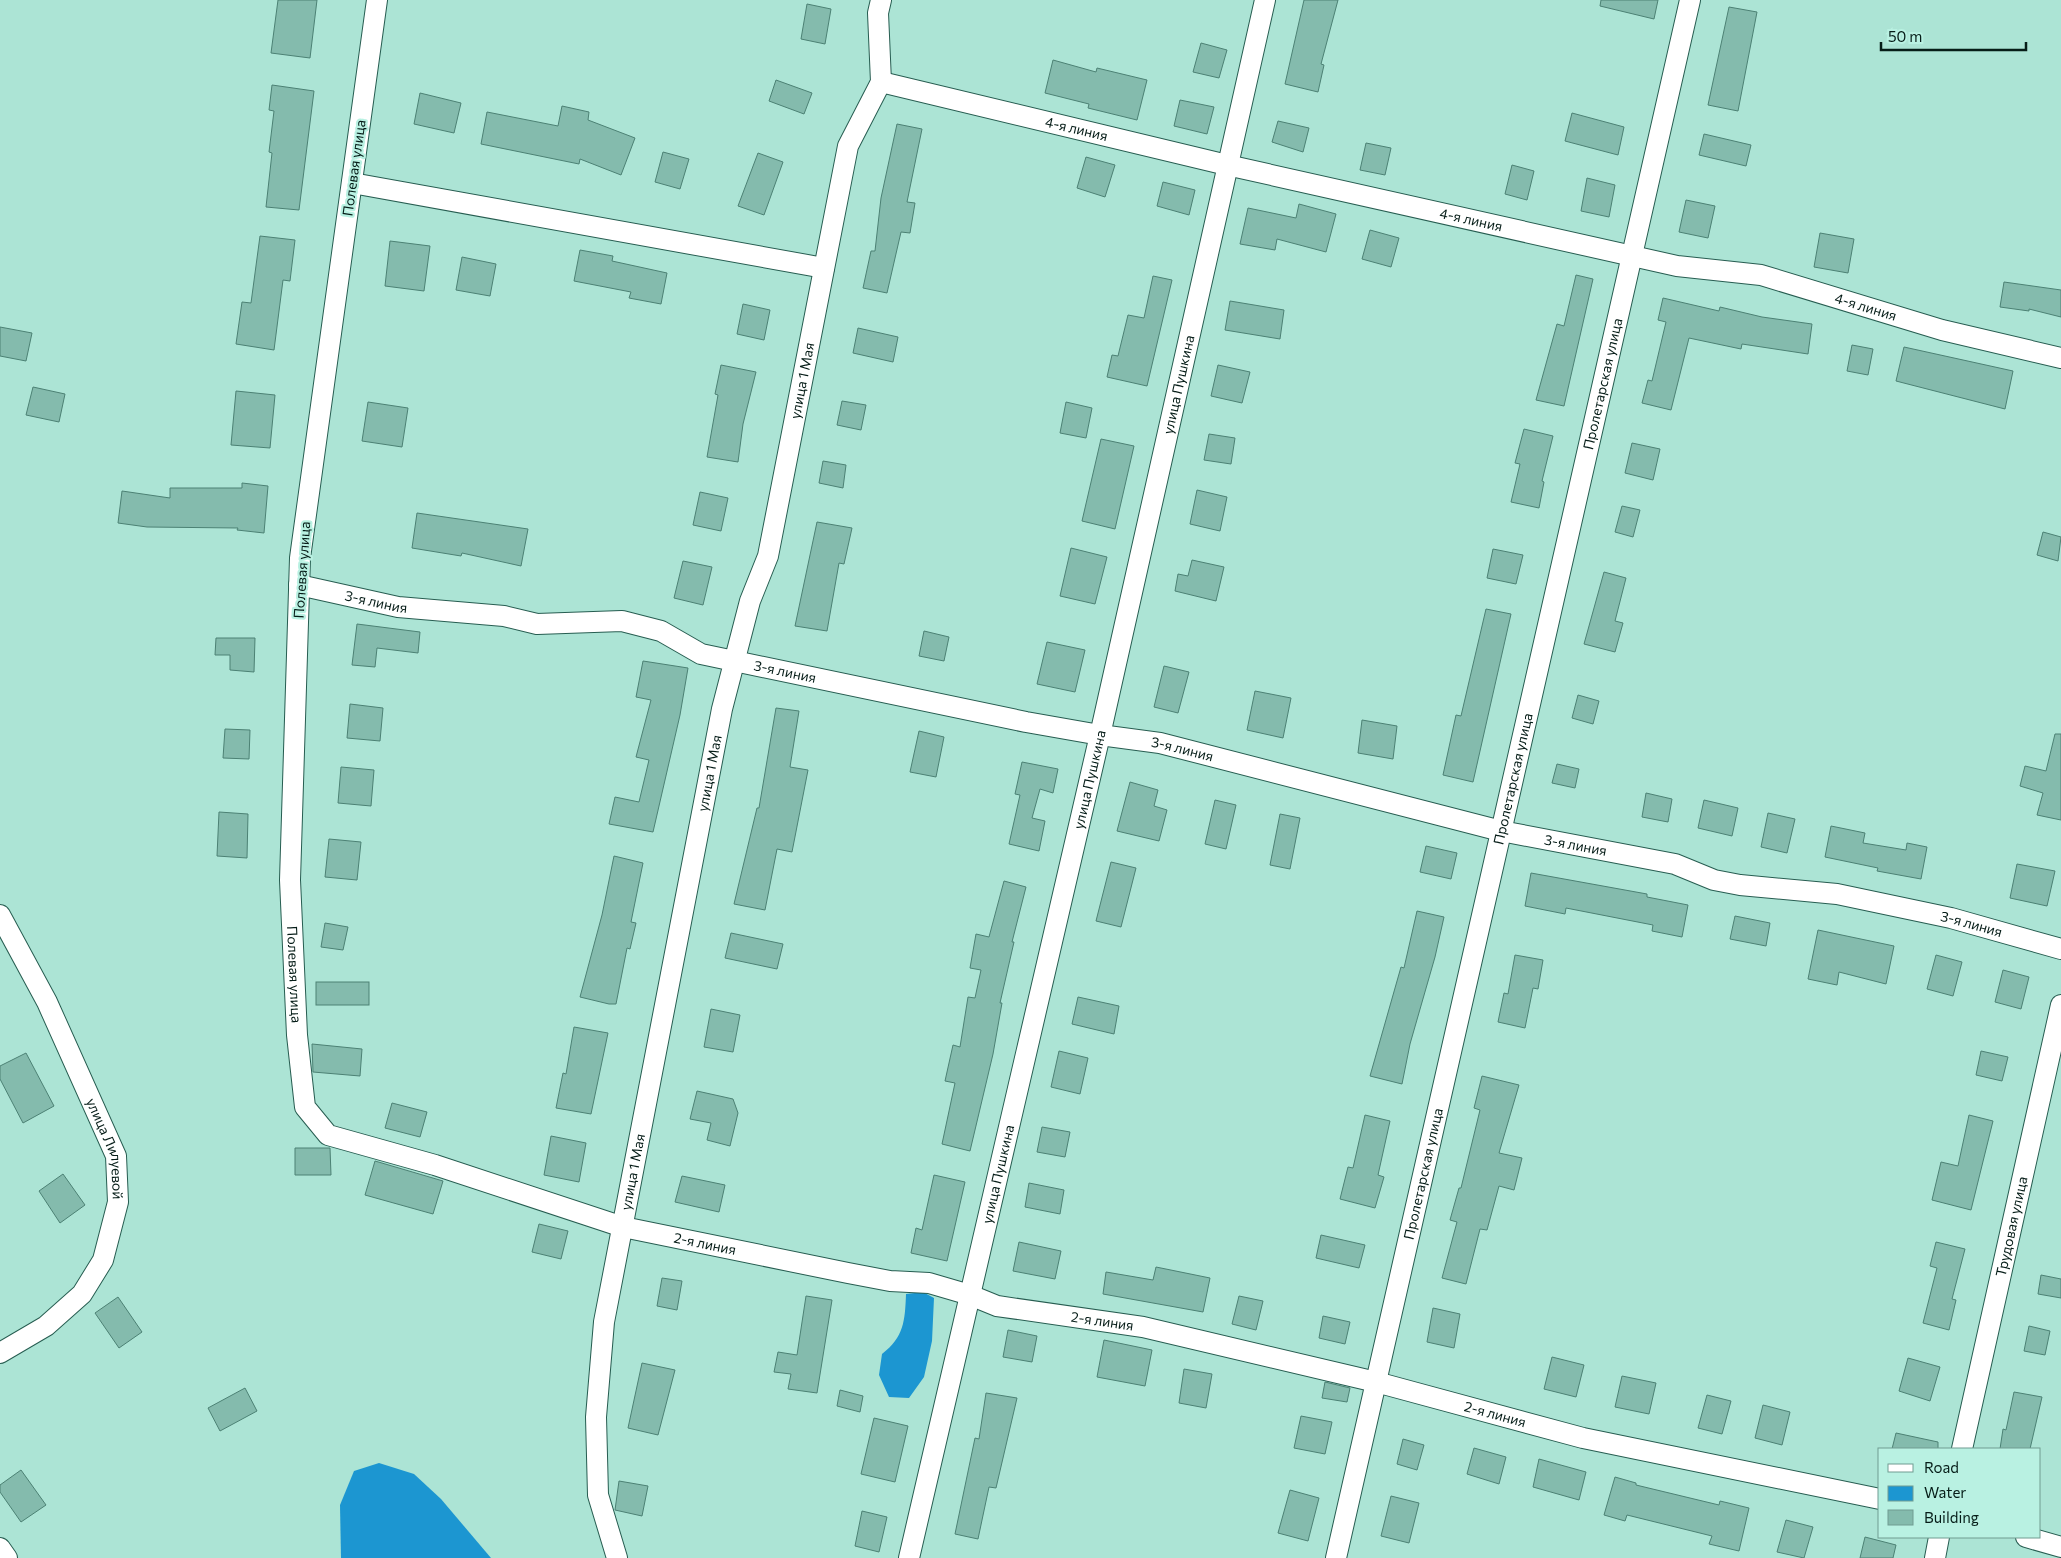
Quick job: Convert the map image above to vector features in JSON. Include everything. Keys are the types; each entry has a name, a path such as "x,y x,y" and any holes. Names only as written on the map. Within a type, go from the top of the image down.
{"street":[{"name":"Полевая улица","path":"328,1135 305,1106 297,1035 290,880 300,558 377,0"},
{"name":"улица 1 Мая","path":"617,1558 598,1495 596,1417 604,1322 722,710 736,662 750,600 768,556 848,146 881,82 878,14 881,0"},
{"name":"улица Пушкина","path":"909,1558 1100,735 1265,0"},
{"name":"Пролетарская улица","path":"1336,1558 1690,0"},
{"name":"4-я линия","path":"881,82 1227,165 1677,266 1761,275 1942,330 2061,358"},
{"path":"352,183 824,268"},
{"name":"3-я линия","path":"299,585 398,607 504,616 537,624 622,621 661,632 701,654 736,662 1100,735 1160,743 1501,831 1675,864 1714,880 1740,885 1837,894 1951,918 2061,949"},
{"name":"улица Лилуевой","path":"0,915 48,1002 116,1156 118,1202 103,1260 82,1294 46,1326 0,1353"},
{"name":"Трудовая улица","path":"1962,1448 2061,1005"},
{"name":"2-я линия","path":"328,1135 435,1165 623,1227 890,1281 929,1283 970,1295 997,1306 1143,1327 1376,1382 1583,1438 1878,1499"},
{"path":"1934,1558 1939,1538"},
{"path":"2030,1538 2061,1547"},
{"path":"0,1548 7,1558"}],"water":[{"path":"923,1292 934,1298 932,1341 924,1377 909,1398 889,1397 879,1375 882,1354 895,1341 902,1328 906,1294"},
{"path":"379,1463 414,1474 441,1499 491,1558 341,1558 340,1505 354,1471"}],"building":[{"path":"278,0 317,0 310,58 271,53"},
{"path":"1304,0 1338,0 1321,64 1324,65 1318,92 1285,84"},
{"path":"1601,0 1658,0 1654,19 1600,6"},
{"path":"807,4 831,9 825,44 801,39"},
{"path":"1729,7 1757,12 1738,111 1708,105"},
{"path":"1201,43 1227,50 1219,78 1193,72"},
{"path":"1053,60 1096,72 1097,68 1147,80 1137,120 1088,108 1089,104 1045,93"},
{"path":"776,80 812,93 804,114 769,101"},
{"path":"272,85 314,91 299,210 266,207 272,153 269,152 274,111 269,110"},
{"path":"420,93 461,103 454,133 414,124"},
{"path":"1180,100 1214,107 1207,134 1174,126"},
{"path":"562,106 589,112 588,120 635,138 621,175 580,159 579,164 481,144 487,112 558,126"},
{"path":"1572,113 1624,127 1618,155 1565,141"},
{"path":"1278,121 1309,128 1303,152 1272,142"},
{"path":"897,124 922,129 907,202 915,203 910,233 901,232 887,293 863,288 871,251 875,251 881,198"},
{"path":"1704,134 1751,145 1746,166 1699,155"},
{"path":"1366,143 1391,148 1385,175 1360,170"},
{"path":"663,152 689,159 680,189 655,182"},
{"path":"758,153 783,162 764,215 738,206"},
{"path":"1086,157 1115,165 1105,197 1077,188"},
{"path":"1512,165 1534,171 1527,200 1505,194"},
{"path":"1587,178 1615,185 1609,217 1581,211"},
{"path":"1163,182 1195,190 1189,215 1157,206"},
{"path":"1686,200 1715,206 1708,238 1679,232"},
{"path":"1299,204 1336,214 1326,252 1277,239 1275,250 1240,244 1248,208 1296,218"},
{"path":"1370,230 1399,238 1391,267 1362,259"},
{"path":"1820,233 1854,239 1848,273 1814,267"},
{"path":"260,236 295,240 290,281 283,280 274,350 236,344 242,302 251,303"},
{"path":"390,241 430,246 424,291 385,286"},
{"path":"580,250 613,256 612,261 667,273 661,304 629,298 631,292 574,281"},
{"path":"462,257 496,264 490,296 456,290"},
{"path":"1576,275 1593,279 1564,406 1536,400 1557,324 1564,326"},
{"path":"1153,276 1172,280 1147,386 1107,377 1112,355 1118,356 1128,315 1144,318"},
{"path":"2004,282 2061,290 2061,317 2029,309 2029,311 2000,307"},
{"path":"1663,298 1719,311 1720,307 1762,317 1812,324 1808,354 1742,344 1741,349 1689,338 1671,410 1642,403 1648,380 1652,381 1666,322 1658,320"},
{"path":"1230,301 1284,310 1280,339 1225,330"},
{"path":"743,304 770,310 764,340 737,334"},
{"path":"0,327 32,333 26,361 0,356"},
{"path":"858,328 898,337 893,362 853,353"},
{"path":"1852,345 1873,349 1868,375 1847,371"},
{"path":"1904,347 2013,371 2005,409 1896,381"},
{"path":"721,365 756,372 743,424 738,462 707,457 718,395 715,394"},
{"path":"1218,365 1250,372 1242,403 1211,396"},
{"path":"33,387 65,394 59,422 26,415"},
{"path":"236,391 275,395 270,448 231,445"},
{"path":"842,401 866,405 861,430 837,425"},
{"path":"368,402 408,408 402,447 362,441"},
{"path":"1066,402 1092,408 1086,438 1060,433"},
{"path":"1524,429 1553,436 1542,481 1544,482 1539,508 1511,502 1520,464 1515,463"},
{"path":"1209,434 1235,438 1231,464 1204,460"},
{"path":"1101,439 1134,446 1115,529 1082,521"},
{"path":"1632,443 1660,449 1653,480 1625,473"},
{"path":"823,461 846,465 843,488 819,483"},
{"path":"242,483 268,486 264,533 237,530 238,528 147,527 118,523 122,491 170,498 170,488 242,488"},
{"path":"1197,490 1227,497 1220,531 1190,524"},
{"path":"700,492 728,498 721,531 693,525"},
{"path":"1622,506 1640,510 1633,537 1615,532"},
{"path":"417,513 528,529 521,566 462,553 461,556 412,548"},
{"path":"817,522 852,528 844,564 839,563 827,631 795,626"},
{"path":"2043,532 2061,537 2058,561 2037,555"},
{"path":"1071,548 1107,557 1095,604 1060,596"},
{"path":"1493,549 1523,555 1516,584 1487,578"},
{"path":"1192,560 1224,567 1216,601 1175,591 1178,574 1188,576"},
{"path":"683,561 712,567 703,605 674,598"},
{"path":"1604,572 1626,578 1615,621 1623,623 1615,652 1584,644"},
{"path":"1486,609 1511,614 1473,782 1443,775 1456,715 1461,716"},
{"path":"357,624 420,632 418,653 377,648 375,667 352,665"},
{"path":"924,631 949,637 944,661 919,656"},
{"path":"216,638 255,638 254,672 230,670 230,655 215,655"},
{"path":"1047,642 1085,650 1075,692 1037,684"},
{"path":"643,661 688,668 680,715 653,832 609,824 615,797 639,802 649,760 636,757 651,700 636,697"},
{"path":"1164,666 1189,672 1178,713 1154,707"},
{"path":"1255,691 1291,698 1283,738 1247,730"},
{"path":"1578,695 1599,701 1593,724 1572,718"},
{"path":"350,704 383,708 380,741 347,738"},
{"path":"776,708 799,711 790,767 808,770 792,852 777,849 765,910 734,904 757,808 759,808"},
{"path":"1362,720 1397,726 1393,759 1358,753"},
{"path":"225,729 250,730 249,759 223,758"},
{"path":"919,731 944,737 936,777 910,772"},
{"path":"2055,734 2061,734 2061,820 2037,815 2043,793 2020,786 2025,766 2046,771"},
{"path":"1022,762 1058,769 1053,793 1040,789 1032,818 1045,821 1039,851 1009,844 1020,795 1015,794"},
{"path":"1557,764 1579,769 1575,788 1552,783"},
{"path":"341,767 374,770 371,806 338,803"},
{"path":"1130,782 1158,790 1154,806 1167,810 1159,841 1117,831"},
{"path":"1646,793 1672,799 1668,822 1642,817"},
{"path":"1215,800 1236,805 1226,849 1205,844"},
{"path":"1704,800 1738,808 1732,836 1698,828"},
{"path":"219,812 248,814 247,858 217,856"},
{"path":"1768,813 1795,819 1787,853 1761,847"},
{"path":"1280,814 1300,818 1290,869 1270,865"},
{"path":"1831,826 1865,833 1863,843 1906,850 1907,843 1927,847 1921,879 1877,871 1878,868 1825,857"},
{"path":"329,839 361,842 357,880 325,877"},
{"path":"1426,846 1457,853 1451,879 1420,872"},
{"path":"614,856 643,863 631,922 636,923 630,949 627,948 616,1004 609,1004 580,997 602,915"},
{"path":"1111,862 1136,868 1121,927 1096,921"},
{"path":"2017,864 2055,871 2047,906 2010,898"},
{"path":"1531,873 1647,894 1647,897 1688,905 1682,937 1652,931 1653,925 1566,908 1565,914 1525,906"},
{"path":"1004,881 1026,887 1012,942 1014,942 1000,1003 1002,1003 993,1054 970,1151 942,1144 955,1083 945,1081 953,1045 960,1047 968,997 975,998 981,970 970,968 976,934 989,937"},
{"path":"1417,911 1444,917 1435,957 1410,1044 1402,1084 1370,1076 1401,967 1404,968"},
{"path":"1735,916 1770,923 1766,946 1730,939"},
{"path":"325,923 348,927 343,950 321,947"},
{"path":"1818,930 1894,946 1886,984 1839,972 1837,985 1808,979"},
{"path":"731,933 783,944 777,969 725,958"},
{"path":"1515,955 1543,960 1538,989 1533,988 1525,1028 1498,1022 1504,993 1508,994"},
{"path":"1936,955 1962,962 1953,996 1927,989"},
{"path":"2003,970 2029,977 2021,1009 1995,1002"},
{"path":"316,982 369,982 369,1005 316,1005"},
{"path":"1078,997 1119,1006 1114,1034 1072,1024"},
{"path":"711,1009 740,1015 733,1052 704,1047"},
{"path":"574,1027 608,1033 591,1114 556,1108 563,1073 566,1074"},
{"path":"312,1044 362,1049 360,1076 313,1072"},
{"path":"1059,1051 1088,1058 1080,1094 1051,1087"},
{"path":"1981,1051 2008,1057 2002,1081 1976,1075"},
{"path":"26,1053 54,1106 23,1123 0,1079 0,1066"},
{"path":"1482,1076 1519,1085 1499,1153 1522,1158 1514,1190 1499,1186 1487,1230 1480,1229 1466,1284 1442,1278 1457,1222 1450,1220 1459,1188 1461,1188 1480,1110 1474,1108"},
{"path":"697,1091 733,1099 738,1113 730,1146 707,1140 711,1123 690,1119"},
{"path":"392,1103 427,1112 420,1137 385,1128"},
{"path":"1365,1115 1390,1121 1378,1175 1384,1177 1375,1208 1340,1199 1348,1167 1353,1168"},
{"path":"1969,1115 1993,1121 1971,1210 1932,1200 1941,1162 1958,1166"},
{"path":"1042,1127 1070,1132 1065,1157 1037,1152"},
{"path":"551,1136 586,1143 579,1182 544,1175"},
{"path":"295,1148 330,1148 331,1175 295,1175"},
{"path":"375,1161 443,1181 433,1214 365,1195"},
{"path":"63,1174 85,1205 60,1223 39,1191"},
{"path":"934,1175 965,1182 947,1261 911,1253 916,1228 922,1230"},
{"path":"682,1176 725,1185 719,1212 675,1202"},
{"path":"1029,1183 1064,1190 1060,1214 1025,1207"},
{"path":"539,1224 568,1231 561,1259 532,1252"},
{"path":"1321,1235 1365,1245 1359,1268 1316,1258"},
{"path":"1019,1242 1061,1251 1055,1279 1013,1271"},
{"path":"1936,1242 1965,1249 1952,1299 1956,1300 1949,1330 1923,1323 1937,1268 1930,1266"},
{"path":"1156,1267 1210,1278 1203,1312 1103,1294 1106,1272 1153,1280"},
{"path":"2041,1275 2061,1279 2061,1298 2038,1294"},
{"path":"662,1278 682,1281 677,1310 657,1306"},
{"path":"806,1296 832,1300 817,1393 788,1389 791,1374 774,1372 778,1352 797,1355"},
{"path":"1239,1296 1263,1301 1256,1330 1232,1324"},
{"path":"118,1297 142,1332 119,1348 95,1313"},
{"path":"1433,1308 1460,1314 1454,1348 1427,1342"},
{"path":"1323,1316 1350,1322 1345,1344 1319,1338"},
{"path":"2029,1326 2050,1331 2045,1355 2024,1351"},
{"path":"1008,1330 1037,1336 1032,1362 1003,1357"},
{"path":"1104,1340 1152,1350 1145,1386 1097,1377"},
{"path":"1552,1357 1584,1365 1576,1397 1544,1389"},
{"path":"1908,1358 1940,1367 1930,1401 1899,1391"},
{"path":"642,1363 675,1370 658,1435 628,1428"},
{"path":"1184,1369 1212,1374 1206,1408 1179,1403"},
{"path":"1622,1376 1656,1383 1649,1414 1615,1407"},
{"path":"1325,1382 1350,1388 1347,1402 1322,1398"},
{"path":"245,1388 257,1411 220,1431 208,1408"},
{"path":"840,1390 863,1396 860,1412 837,1406"},
{"path":"2014,1392 2042,1397 2030,1448 2000,1448 2003,1429 2006,1430"},
{"path":"986,1393 1017,1398 996,1488 989,1487 978,1539 955,1534 975,1438 979,1439"},
{"path":"1707,1395 1731,1401 1722,1434 1698,1428"},
{"path":"1763,1405 1790,1412 1782,1445 1755,1438"},
{"path":"1301,1416 1332,1422 1325,1454 1294,1448"},
{"path":"874,1418 908,1426 895,1482 861,1474"},
{"path":"1896,1433 1938,1442 1938,1448 1892,1448"},
{"path":"1403,1439 1424,1445 1417,1470 1397,1464"},
{"path":"1474,1448 1506,1457 1499,1484 1467,1474"},
{"path":"1539,1459 1586,1472 1579,1500 1533,1487"},
{"path":"21,1470 46,1505 21,1522 0,1492 0,1485"},
{"path":"1615,1477 1636,1483 1636,1485 1719,1505 1720,1501 1749,1508 1739,1551 1709,1544 1712,1536 1627,1515 1625,1521 1604,1515"},
{"path":"619,1481 648,1486 642,1516 615,1510"},
{"path":"1290,1490 1319,1498 1308,1541 1278,1533"},
{"path":"1391,1496 1419,1503 1409,1543 1381,1536"},
{"path":"862,1511 887,1517 879,1552 855,1546"},
{"path":"1786,1520 1813,1527 1804,1558 1777,1552"},
{"path":"1865,1537 1896,1545 1893,1558 1860,1558"}]}
